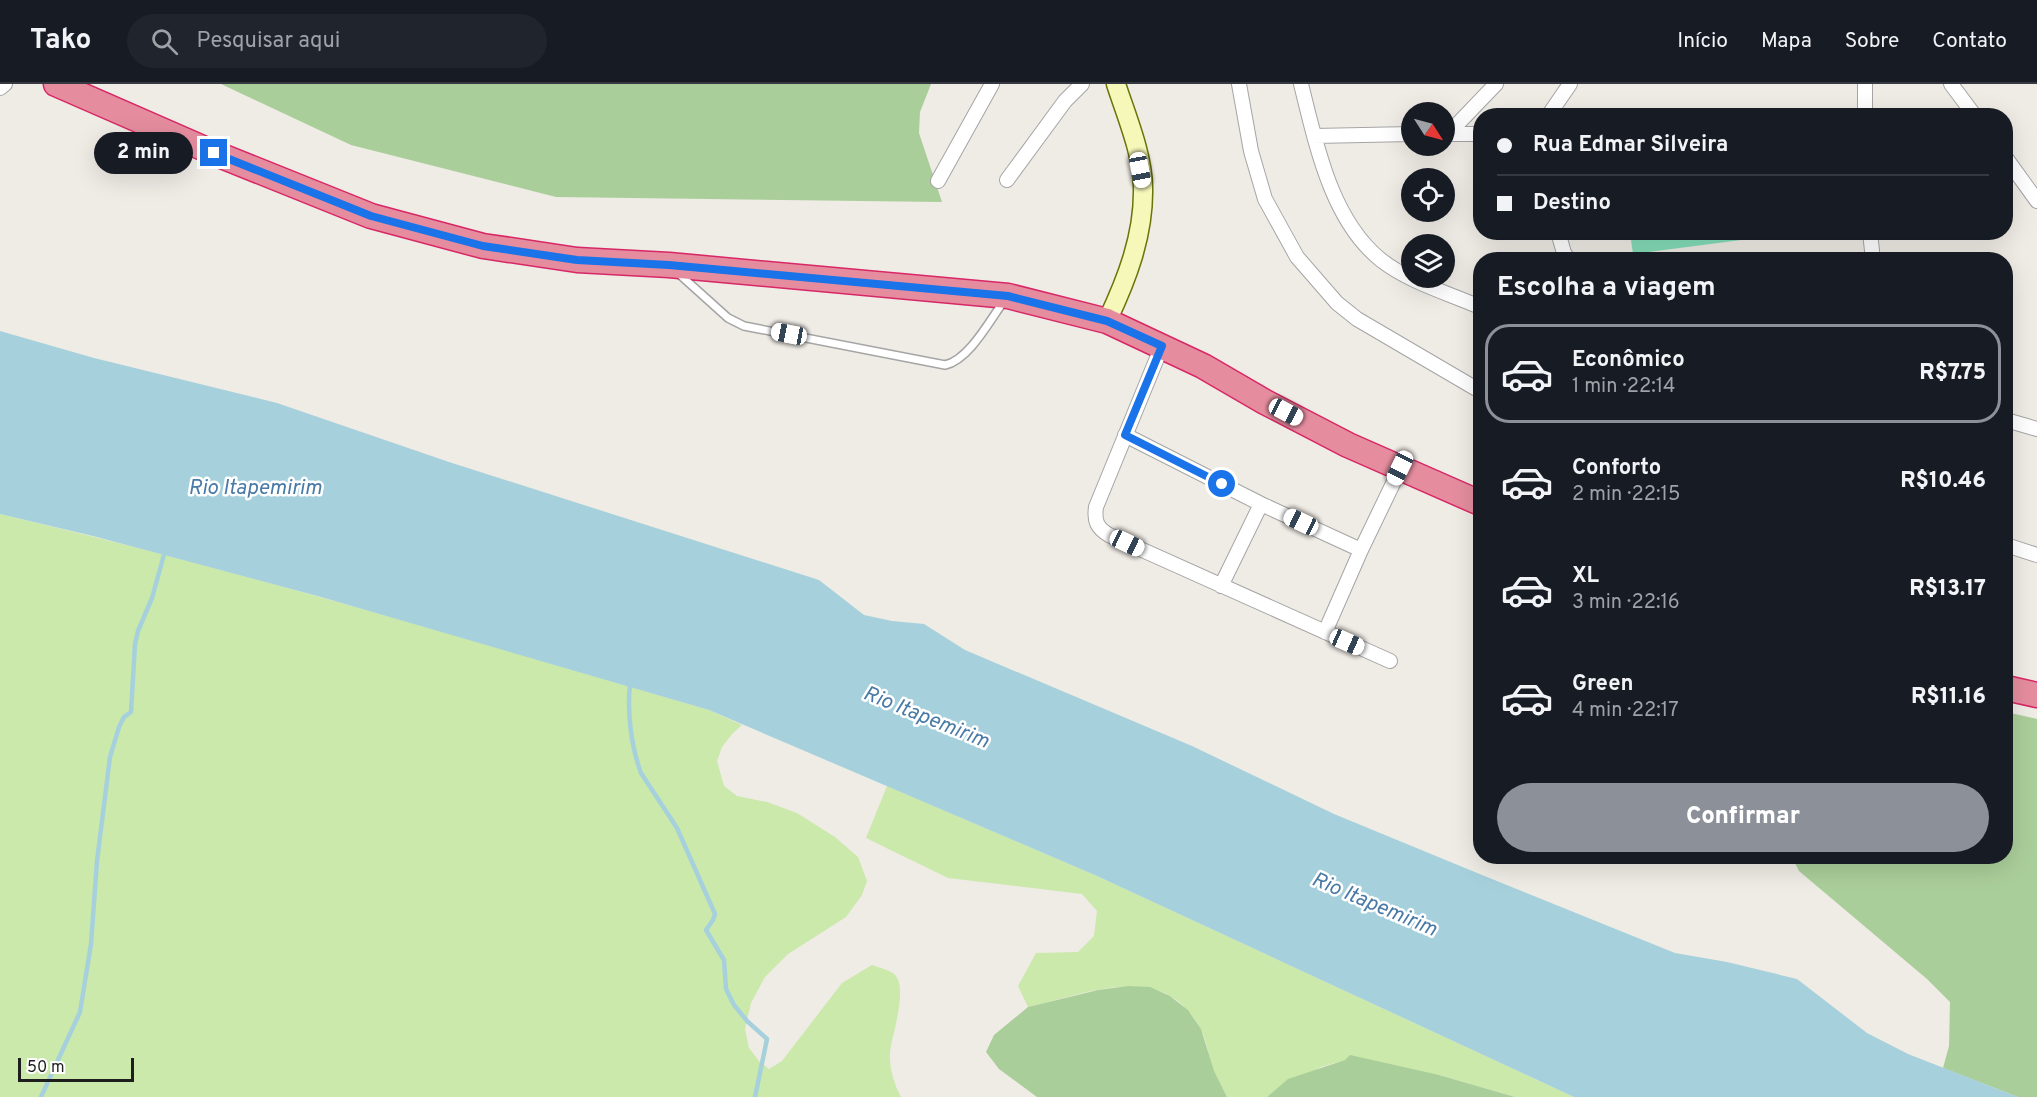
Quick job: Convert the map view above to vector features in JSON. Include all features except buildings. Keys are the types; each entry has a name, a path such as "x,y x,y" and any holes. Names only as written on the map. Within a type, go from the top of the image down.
{"highway":[{"path":"56,84 214,153 371,216 483,246 577,260 669,265 1008,296 1107,321 1203,366 1265,402 1348,445 1473,500"},
{"path":"2013,690 2037,695"}],"street":[{"path":"0,88 5,84"},
{"path":"938,181 992,84"},
{"path":"1007,180 1065,101 1082,84"},
{"path":"1107,321 1121,293 1134,255 1141,222 1144,186 1137,153 1116,84"},
{"path":"1239,84 1251,152 1265,199 1297,257 1319,285 1357,319 1473,387"},
{"path":"1301,84 1314,136 1341,213 1359,240 1382,261 1408,276 1473,304"},
{"path":"1455,125 1496,84"},
{"path":"1554,108 1570,84"},
{"path":"1865,84 1865,108"},
{"path":"1951,84 1969,108"},
{"path":"1314,136 1401,134"},
{"path":"1455,134 1473,134"},
{"path":"2013,168 2037,201"},
{"path":"1162,346 1096,507 1096,525 1109,535 1390,661"},
{"path":"2013,422 2037,429"},
{"path":"1125,435 1261,504 1361,550"},
{"path":"1325,632 1400,468"},
{"path":"1221,586 1261,504"},
{"path":"2013,547 2037,555"}],"lane":[{"path":"669,265 729,318 744,326 945,365 953,363 966,352 1008,296"}],"green space":[{"path":"221,84 931,84 920,112 919,133 942,202 556,197 351,145"},
{"path":"1631,240 1741,240 1648,252 1633,252"},
{"path":"0,514 356,607 709,710 742,725 722,747 717,761 724,786 737,796 767,802 797,813 835,837 858,857 867,881 862,895 846,917 788,954 765,977 751,1003 745,1029 749,1048 769,1069 782,1061 842,983 872,965 894,974 900,989 890,1058 896,1087 901,1097 0,1097"},
{"path":"2013,714 2037,719 2037,1097 2018,1097 1943,1068 1949,1046 1950,1002 1927,979 1799,871 1796,864 2013,864"},
{"path":"887,786 1097,876 1574,1097 1515,1097 1439,1075 1345,1060 1321,1067 1267,1097 1227,1097 1214,1072 1200,1028 1184,1007 1166,994 1145,988 1122,987 1075,995 1028,1007 1018,986 1036,953 1078,952 1094,936 1097,911 1082,894 948,878 866,838"},
{"path":"1128,986 1150,987 1170,996 1188,1010 1201,1029 1214,1071 1227,1097 1037,1097 999,1069 986,1052 994,1035 1028,1007 1098,990"},
{"path":"1350,1055 1439,1075 1515,1097 1267,1097 1288,1079 1345,1060"}],"water":[{"name":"Rio Itapemirim","path":"0,331 94,358 277,403 449,462 819,580 864,615 924,624 965,650 1192,746 1334,814 1482,875 1675,953 1727,962 1797,979 1867,1033 1908,1054 2018,1097 1574,1097 1097,876 709,710 321,597 93,536 0,514"}],"waterway":[{"path":"41,1097 80,1012 91,944 97,861 110,757 119,727 124,717 131,712 135,644 152,598 165,551"},
{"path":"630,684 631,729 641,773 677,828 715,914 706,930 724,960 726,989 734,1005 747,1021 767,1039 755,1097"}],"route":[{"path":"214,153 371,216 483,246 577,260 669,265 1008,296 1107,321 1162,346 1125,435 1222,484"}]}
